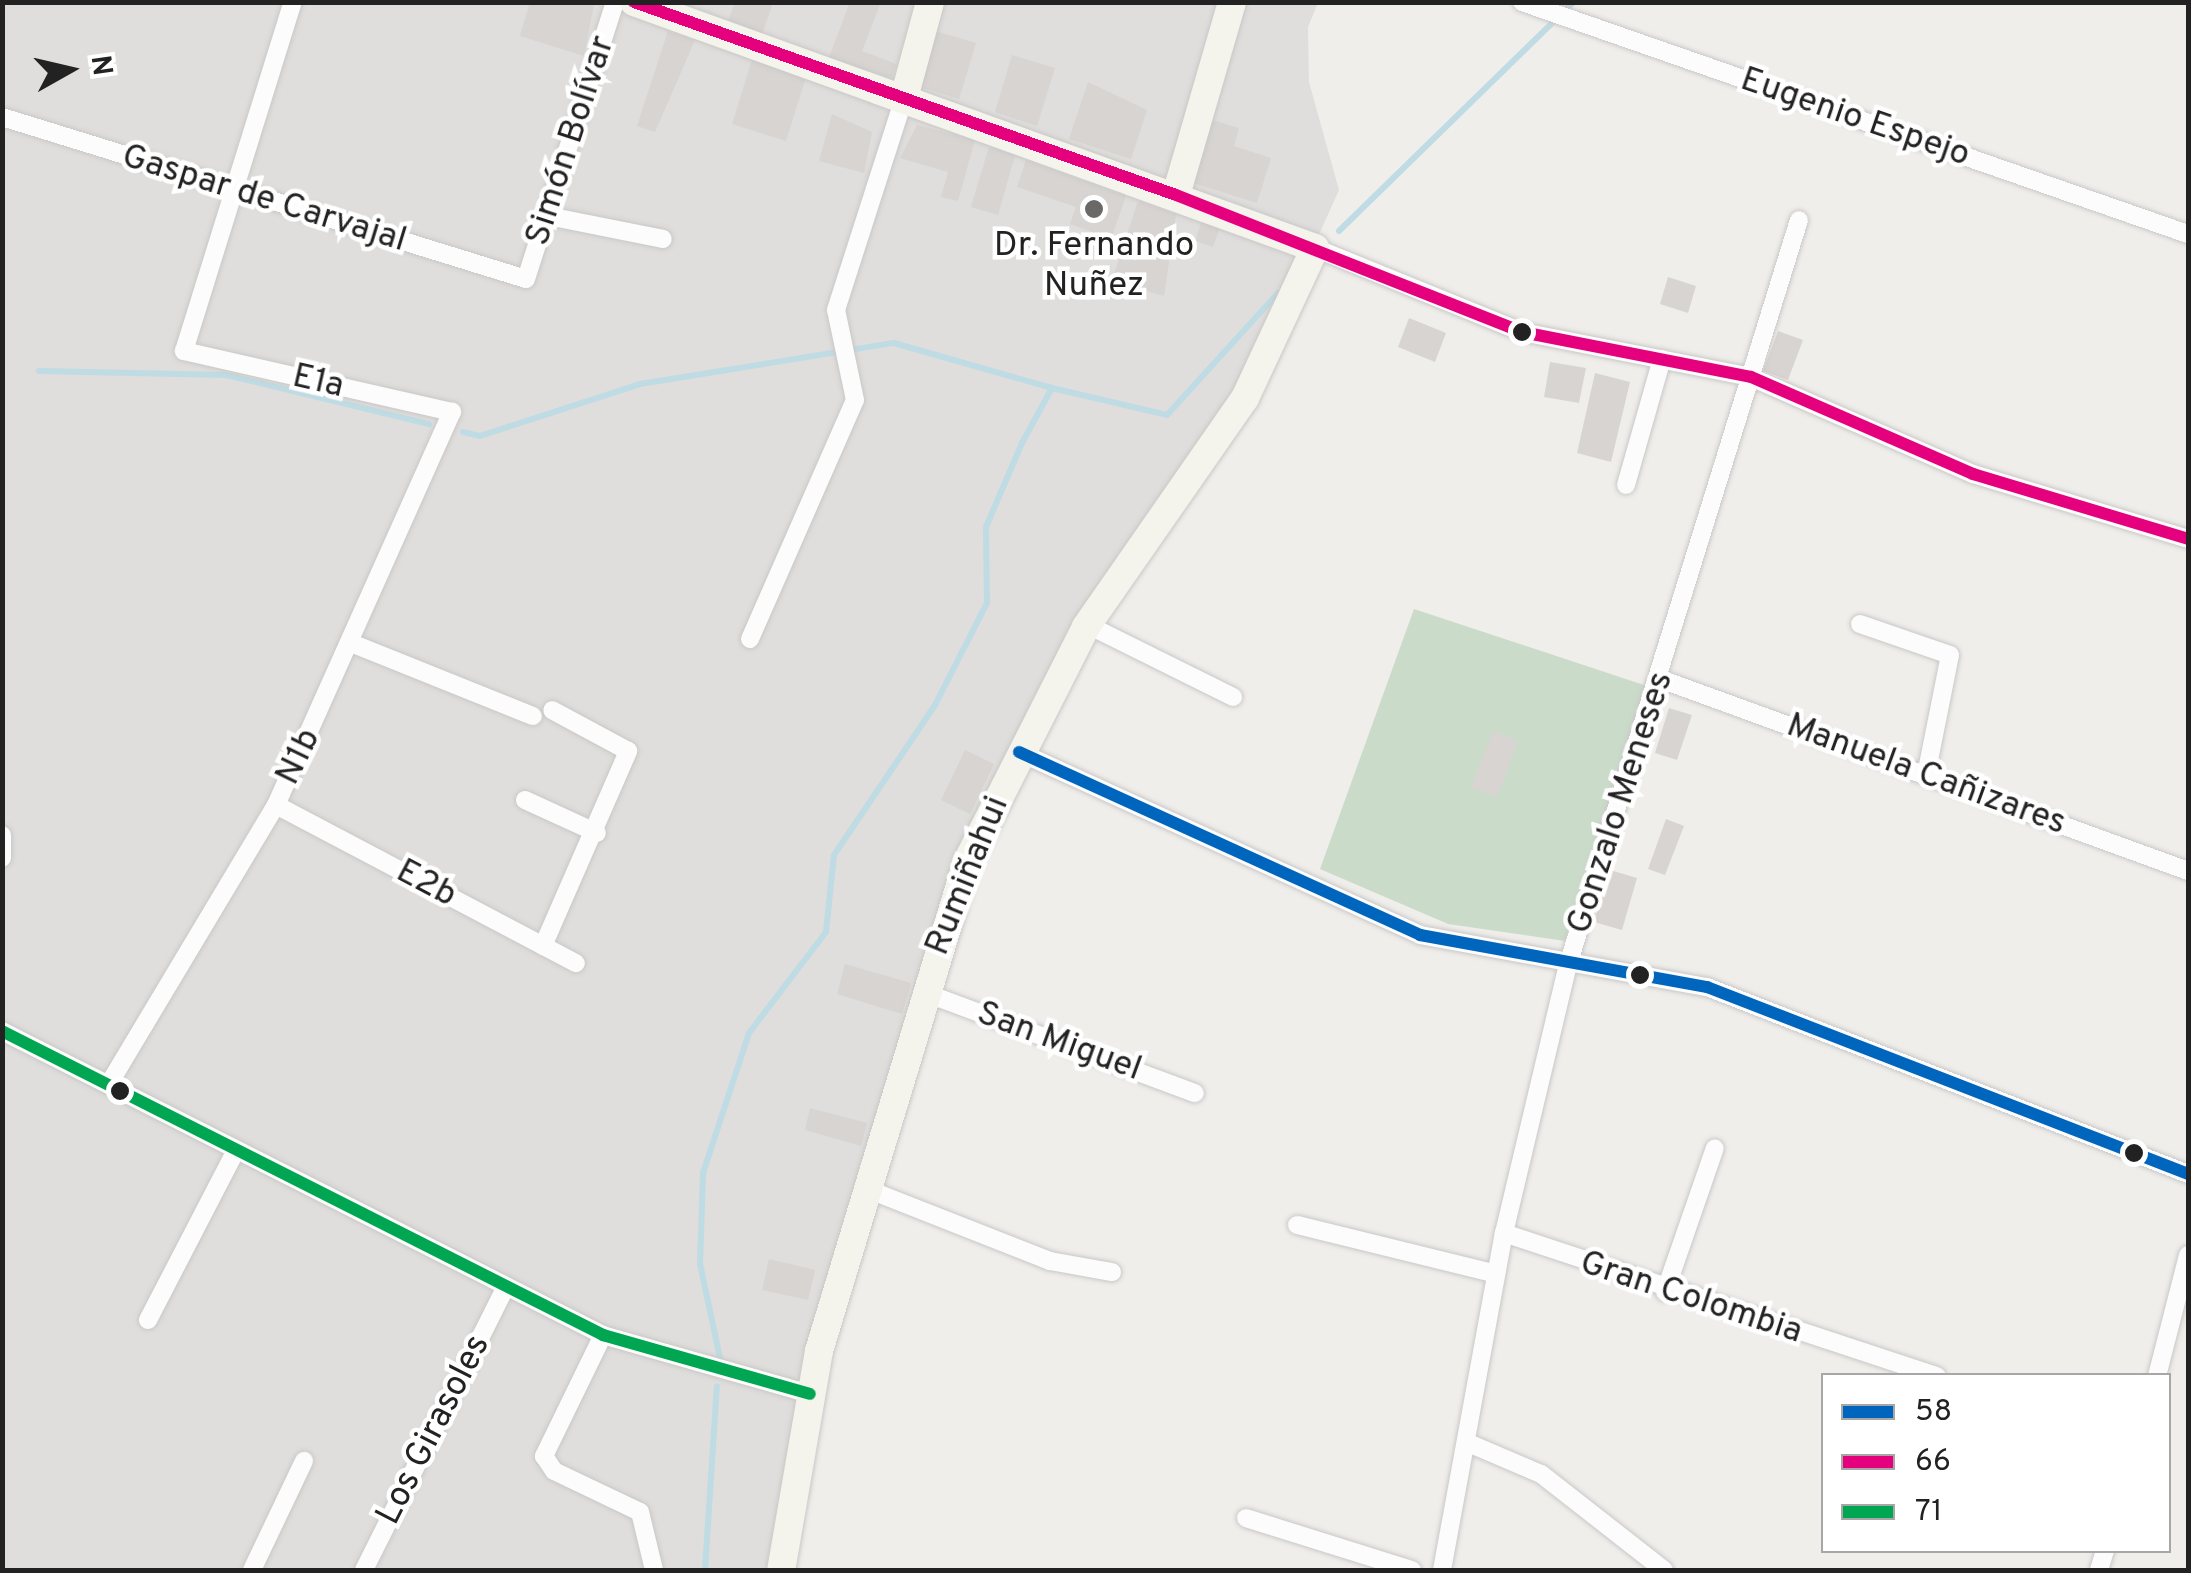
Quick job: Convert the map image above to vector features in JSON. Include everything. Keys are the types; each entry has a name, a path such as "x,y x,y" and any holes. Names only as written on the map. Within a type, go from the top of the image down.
{"street":[{"path":"240,194 293,2"},
{"name":"Simón Bolívar","path":"526,279 615,2"},
{"path":"634,2 1176,196 1522,332 1750,377 1973,474 2188,539"},
{"path":"750,639 855,400 836,310 904,98 930,2"},
{"path":"1176,196 1232,2"},
{"name":"Eugenio Espejo","path":"1526,4 2188,234"},
{"name":"Gaspar de Carvajal","path":"2,116 240,194 526,279"},
{"name":"E1a","path":"240,194 184,352 452,412"},
{"path":"548,216 663,239"},
{"name":"Gonzalo Meneses","path":"1442,1570 1504,1233 1567,968 1663,680 1798,220"},
{"name":"Rumiñahui","path":"781,1570 810,1394 923,992 966,862 1088,624 1220,441 1315,248"},
{"path":"1626,485 1662,359"},
{"name":"N1b","path":"109,1084 276,805 452,412"},
{"path":"1088,624 1232,697"},
{"path":"1860,624 1950,656 1926,775"},
{"path":"351,644 533,716"},
{"name":"Manuela Cañizares","path":"1663,680 2188,872"},
{"path":"544,946 597,832 628,750 552,710"},
{"path":"1020,752 1420,935 1567,968 1706,987 2188,1174"},
{"path":"525,800 597,832"},
{"name":"E2b","path":"276,805 576,963"},
{"path":"2,835 2,858"},
{"name":"San Miguel","path":"923,992 1195,1093"},
{"path":"2,1031 504,1290 602,1334 810,1394"},
{"path":"1665,1292 1715,1148"},
{"path":"148,1320 236,1150"},
{"path":"867,1189 1050,1261 1112,1272"},
{"path":"1297,1225 1496,1274"},
{"name":"Gran Colombia","path":"1504,1233 1665,1292 1927,1373"},
{"path":"2157,1373 2188,1255"},
{"name":"Los Girasoles","path":"364,1570 504,1290"},
{"path":"602,1334 544,1456 640,1512 654,1570"},
{"path":"1466,1442 1540,1474 1664,1570"},
{"path":"252,1570 304,1461"},
{"path":"1246,1518 1412,1570"}],"shaded area":[{"path":"3,3 1318,3 1308,27 1309,82 1339,190 1256,375 1052,691 945,914 821,1401 791,1570 3,1570"}],"green space":[{"path":"1414,609 1647,686 1565,941 1448,924 1320,869"}],"building":[{"path":"530,2 594,5 584,56 520,36"},
{"path":"735,2 773,2 762,35 728,22"},
{"path":"850,2 881,2 862,51 896,64 892,78 828,60"},
{"path":"932,30 976,43 959,99 916,86"},
{"path":"668,31 695,40 655,132 637,126"},
{"path":"1012,55 1055,68 1037,126 995,112"},
{"path":"752,60 806,77 786,141 732,124"},
{"path":"1088,82 1147,110 1131,159 1069,139"},
{"path":"832,114 872,132 864,173 819,161"},
{"path":"1209,119 1239,128 1234,146 1271,158 1257,203 1190,182"},
{"path":"917,125 975,140 958,201 941,197 948,172 900,158"},
{"path":"989,147 1015,155 998,215 971,207"},
{"path":"1026,160 1126,196 1111,239 1070,224 1076,207 1017,187"},
{"path":"1138,201 1176,214 1164,296 1112,281"},
{"path":"1203,217 1221,224 1213,247 1195,241"},
{"path":"1668,277 1696,286 1688,313 1660,304"},
{"path":"1409,318 1446,333 1435,362 1398,347"},
{"path":"1778,331 1803,340 1788,380 1763,371"},
{"path":"1550,362 1586,368 1579,403 1544,397"},
{"path":"1595,373 1630,382 1611,462 1577,453"},
{"path":"1669,708 1692,715 1677,760 1655,753"},
{"path":"1493,731 1518,741 1497,797 1471,787"},
{"path":"965,750 994,764 970,814 941,800"},
{"path":"1666,819 1684,826 1665,875 1648,869"},
{"path":"1610,870 1637,878 1622,930 1594,922"},
{"path":"845,964 911,983 902,1014 837,994"},
{"path":"810,1108 867,1123 861,1146 805,1130"},
{"path":"769,1259 815,1270 808,1300 762,1290"}],"waterway":[{"path":"1339,231 1574,2"},
{"path":"720,1358 700,1264 703,1173 749,1033 826,932 834,855 935,705 987,603 986,527 1022,443 1052,388 1167,415 1278,293"},
{"path":"463,432 480,436 640,384 894,343 1052,388"},
{"path":"39,371 226,375 429,424"},
{"path":"705,1570 717,1386"}],"transit line":[{"name":"66","path":"634,2 1176,195 1522,332 1751,377 1973,474 2188,539"},
{"name":"58","path":"1019,752 1420,935 1707,987 2188,1174"},
{"name":"71","path":"2,1031 603,1335 810,1394"}],"place":[{"name":"Dr. Fernando Nuñez","path":"1094,209"}]}
